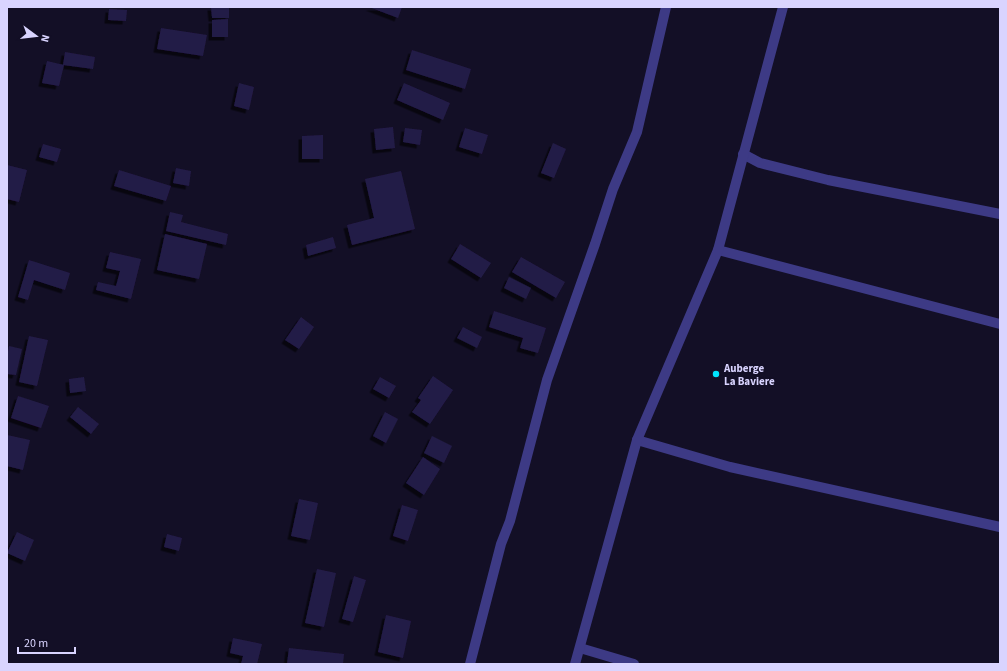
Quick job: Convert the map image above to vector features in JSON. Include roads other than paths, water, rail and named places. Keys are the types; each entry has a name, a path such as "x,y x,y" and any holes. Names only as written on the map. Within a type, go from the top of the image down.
{"street":[{"path":"470,664 501,544 510,521 547,380 613,189 637,132 666,7"},
{"path":"575,664 637,440 718,250 783,7"},
{"path":"743,154 760,163 828,180 1000,214"},
{"path":"718,250 1000,324"},
{"path":"637,440 730,467 1000,526"},
{"path":"580,648 634,664"}],"place":[{"name":"Auberge La Baviere","path":"716,374"}]}
